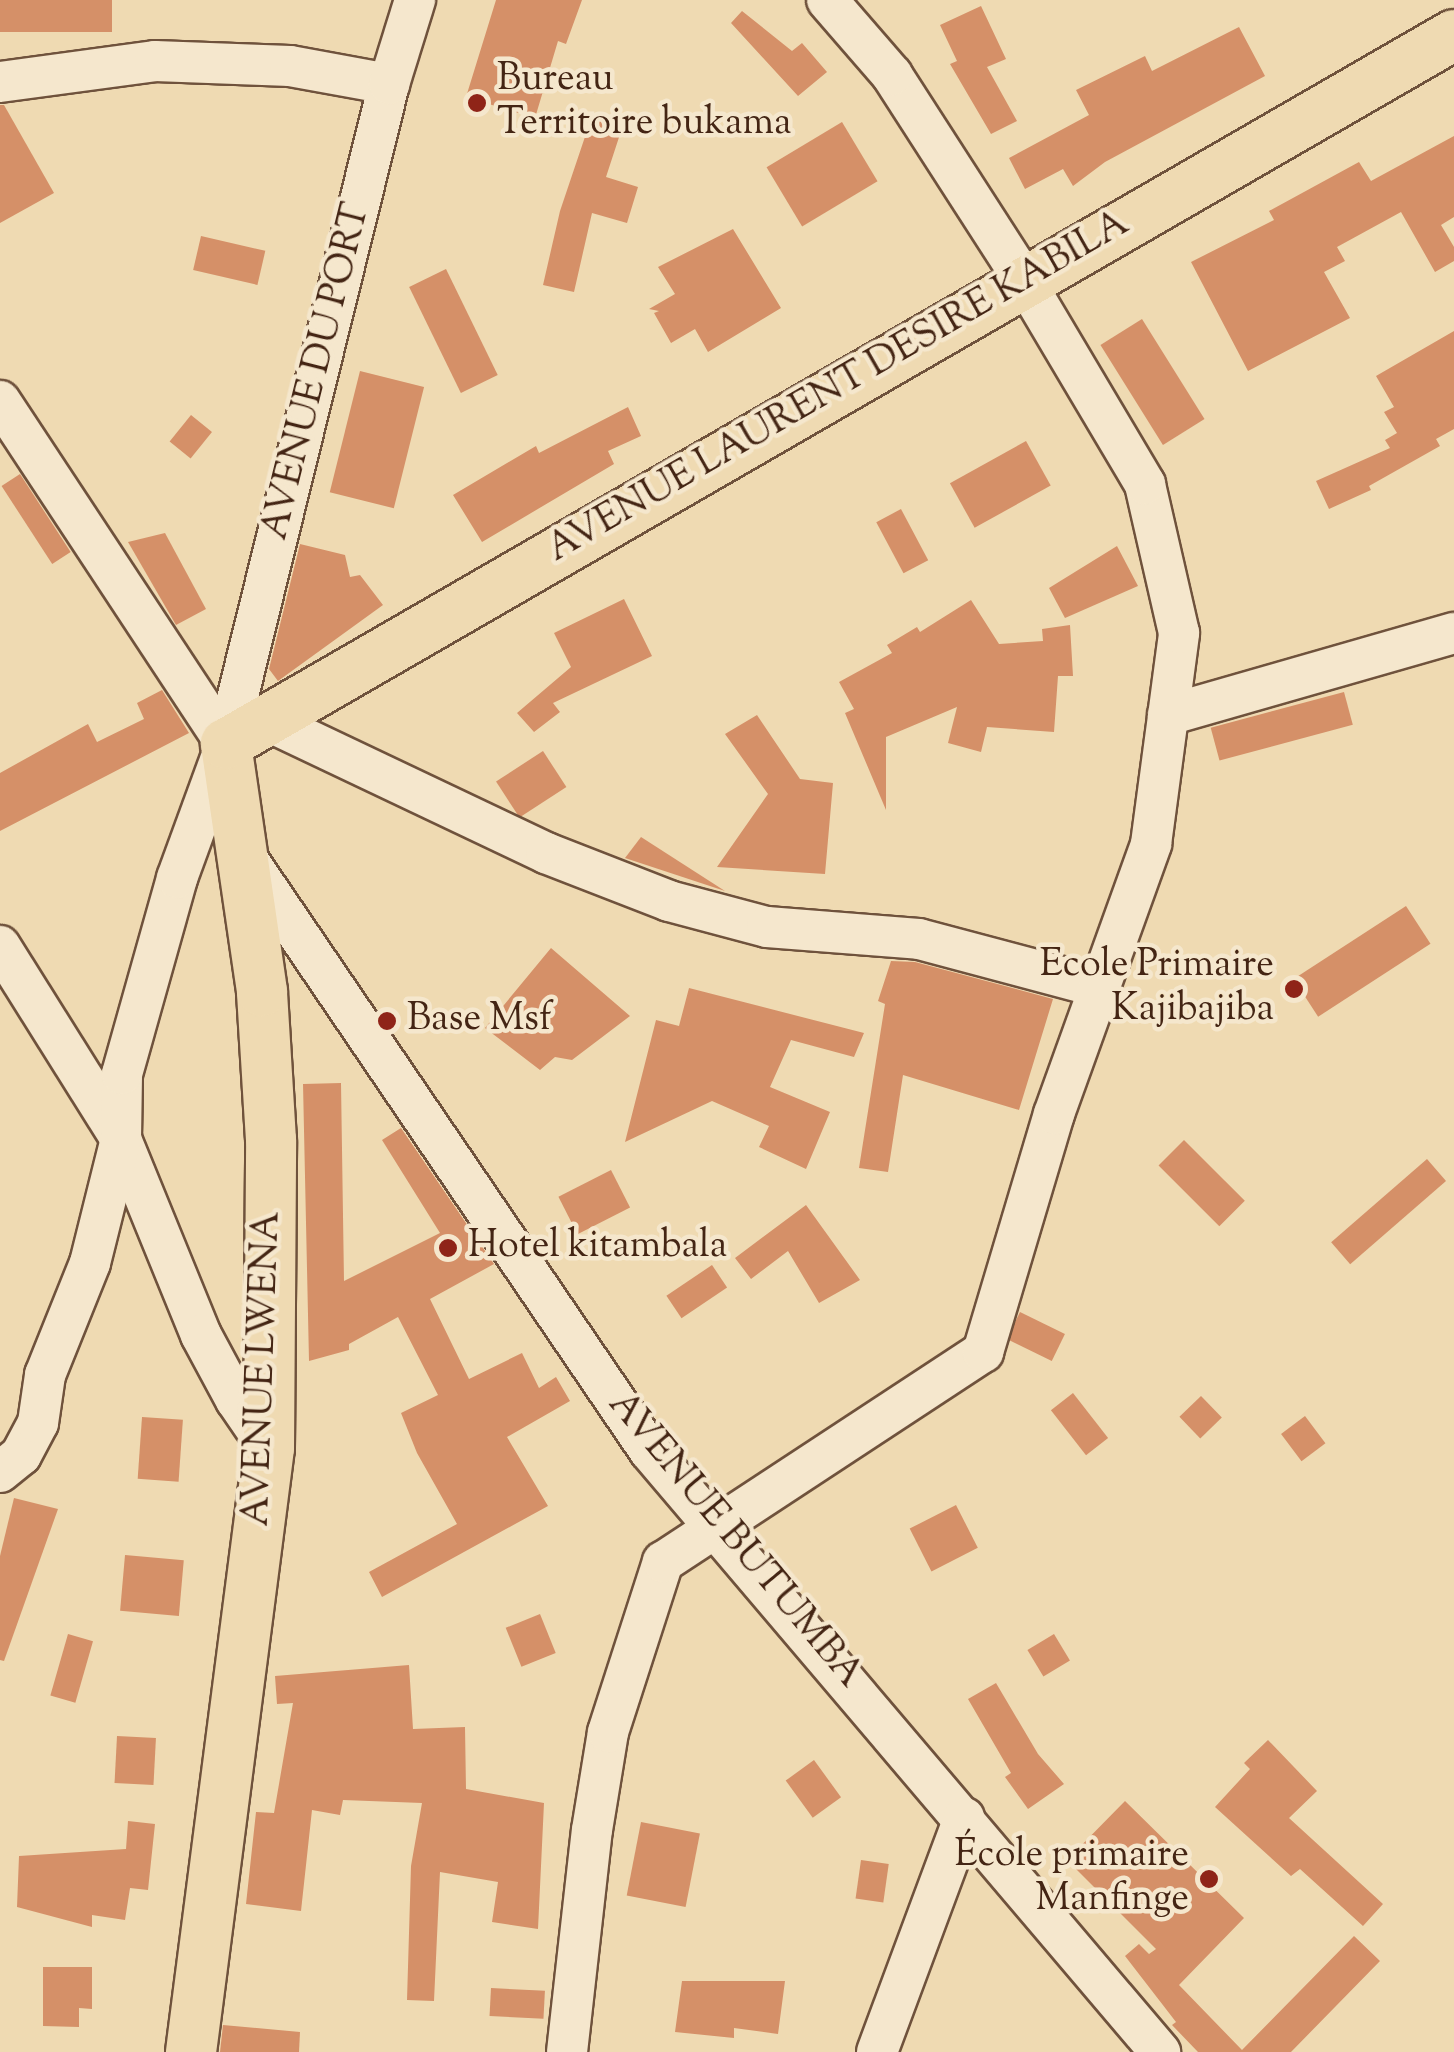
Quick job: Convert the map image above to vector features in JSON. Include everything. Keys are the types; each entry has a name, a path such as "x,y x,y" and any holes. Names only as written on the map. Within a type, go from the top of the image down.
{"main road":[{"name":"AVENUE LAURENT DESIRE KABILA","path":"247,733 1024,280 1454,35"},
{"name":"AVENUE LWENA","path":"191,2052 269,1448 271,1140 262,991 244,853 247,733"}],"street":[{"name":"AVENUE DU PORT","path":"120,1139 122,1074 176,878 247,733 389,84 415,0"},
{"path":"567,2052 592,1830 608,1732 632,1649 664,1562 720,1529 983,1352 1054,1114 1151,844 1179,633 1145,484 1024,280 892,75 828,0"},
{"path":"0,82 155,61 290,66 389,84"},
{"path":"0,401 247,733 668,901 766,927 919,939 1099,987"},
{"path":"1168,715 1454,633"},
{"name":"AVENUE BUTUMBA","path":"244,853 649,1450 720,1529 1156,2050"},
{"path":"0,946 120,1139 201,1335 236,1400 269,1448"},
{"path":"0,1472 21,1455 38,1423 45,1374 90,1263 120,1139"},
{"path":"877,2052 964,1818"}],"building":[{"path":"0,0 112,0 112,32 0,32"},
{"path":"496,0 582,0 566,44 558,41 535,118 466,97"},
{"path":"981,6 1006,59 987,67 1017,121 991,134 950,64 957,61 940,25"},
{"path":"742,11 792,51 802,43 827,72 798,96 731,23"},
{"path":"1239,27 1265,76 1105,162 1073,186 1063,169 1025,189 1009,158 1089,115 1076,90 1145,56 1152,71"},
{"path":"0,105 4,105 54,193 0,223"},
{"path":"593,113 624,122 606,177 638,187 627,223 592,213 574,292 543,285 560,211"},
{"path":"842,122 878,181 802,226 767,167"},
{"path":"1454,136 1454,217 1441,225 1454,247 1454,261 1435,272 1401,212 1337,247 1345,261 1324,272 1350,318 1248,371 1191,262 1274,220 1269,211 1359,162 1371,181"},
{"path":"733,229 781,308 708,352 695,329 671,343 654,313 659,311 649,309 675,294 658,267"},
{"path":"201,236 265,251 257,285 193,270"},
{"path":"446,269 498,375 461,393 409,287"},
{"path":"1142,319 1205,419 1163,445 1100,345"},
{"path":"1454,331 1454,429 1436,439 1440,446 1369,486 1371,490 1329,509 1316,481 1390,448 1385,440 1397,433 1384,412 1394,407 1376,376"},
{"path":"360,371 424,387 394,508 330,492"},
{"path":"628,407 641,436 608,451 614,464 482,542 453,495 536,446 539,453"},
{"path":"191,415 212,432 191,458 170,441"},
{"path":"1026,441 1051,486 975,528 950,483"},
{"path":"20,474 71,552 52,564 2,486"},
{"path":"901,509 928,560 904,573 876,522"},
{"path":"165,533 206,609 176,625 128,542"},
{"path":"300,544 345,555 350,577 360,575 383,605 278,681 269,669"},
{"path":"1117,546 1138,586 1065,618 1049,588"},
{"path":"624,599 652,656 553,703 560,712 534,732 517,713 571,667 554,633"},
{"path":"971,600 999,644 1043,641 1042,629 1070,625 1073,676 1058,676 1054,732 987,727 981,752 948,743 957,707 886,737 886,810 845,713 854,709 839,682 892,653 887,645 917,627 920,632"},
{"path":"162,690 189,733 0,831 0,773 88,724 97,742 144,719 137,703"},
{"path":"1344,692 1353,725 1220,761 1211,728"},
{"path":"757,715 800,779 833,783 825,874 717,867 768,794 725,734"},
{"path":"543,751 566,787 519,818 496,781"},
{"path":"641,837 725,891 625,858"},
{"path":"1406,906 1431,944 1318,1017 1294,979"},
{"path":"551,948 630,1016 572,1060 555,1057 540,1070 485,1028"},
{"path":"891,961 915,962 1053,999 1019,1110 903,1075 888,1172 859,1168 885,1004 878,1001"},
{"path":"689,988 864,1033 854,1057 791,1040 770,1087 830,1112 806,1169 759,1147 769,1126 712,1101 625,1142 656,1020 679,1026"},
{"path":"341,1083 344,1281 440,1233 382,1140 401,1128 494,1264 430,1299 469,1379 522,1353 539,1388 556,1377 570,1401 507,1437 548,1506 382,1597 369,1572 457,1524 417,1453 401,1413 438,1395 398,1317 349,1344 349,1350 309,1361 303,1084"},
{"path":"1184,1140 1245,1201 1219,1226 1159,1165"},
{"path":"1427,1159 1446,1181 1350,1264 1331,1242"},
{"path":"611,1170 630,1207 577,1234 558,1197"},
{"path":"806,1205 860,1280 819,1303 788,1251 751,1279 735,1258"},
{"path":"712,1265 727,1287 682,1318 666,1296"},
{"path":"1020,1312 1065,1334 1052,1361 1007,1339"},
{"path":"1073,1393 1108,1438 1086,1455 1051,1410"},
{"path":"1201,1396 1222,1418 1200,1438 1179,1417"},
{"path":"1305,1416 1325,1443 1302,1461 1281,1434"},
{"path":"142,1417 183,1420 179,1482 138,1479"},
{"path":"14,1498 58,1509 4,1661 0,1660 0,1556"},
{"path":"956,1505 978,1548 931,1571 910,1529"},
{"path":"125,1555 184,1560 179,1616 120,1611"},
{"path":"540,1614 556,1653 521,1667 506,1628"},
{"path":"68,1634 93,1641 75,1703 50,1696"},
{"path":"1054,1634 1070,1661 1043,1677 1027,1650"},
{"path":"409,1665 413,1729 465,1727 466,1789 544,1803 538,1929 492,1922 498,1882 440,1872 434,2001 407,2000 411,1866 422,1803 343,1800 340,1815 312,1810 301,1911 246,1904 256,1812 274,1813 293,1703 277,1704 275,1676"},
{"path":"996,1683 1038,1754 1064,1784 1028,1809 1005,1777 1011,1773 968,1699"},
{"path":"117,1736 156,1738 153,1785 115,1783"},
{"path":"1268,1740 1317,1791 1289,1818 1383,1904 1363,1926 1300,1869 1291,1876 1215,1807 1250,1769 1244,1763"},
{"path":"814,1760 841,1797 813,1818 786,1781"},
{"path":"1125,1801 1244,1918 1179,1985 1242,2050 1354,1936 1380,1961 1291,2052 1198,2052 1172,2025 1176,2022 1125,1956 1139,1944 1149,1954 1156,1949 1067,1860"},
{"path":"128,1821 155,1824 148,1890 130,1888 125,1920 92,1915 92,1927 17,1907 19,1856 126,1849"},
{"path":"641,1822 700,1833 686,1907 627,1896"},
{"path":"861,1860 889,1864 883,1903 856,1899"},
{"path":"43,1967 92,1967 92,2009 79,2008 79,2027 43,2026"},
{"path":"682,1981 785,1981 778,2034 734,2028 734,2038 675,2032"},
{"path":"491,1988 545,1991 543,2019 490,2016"},
{"path":"223,2025 300,2032 299,2052 220,2052"}],"place":[{"name":"Bureau Territoire bukama","path":"477,103"},
{"name":"Ecole Primaire Kajibajiba","path":"1294,989"},
{"name":"Base Msf","path":"387,1021"},
{"name":"Hotel kitambala","path":"448,1248"},
{"name":"École primaire Manfinge","path":"1209,1879"}]}
